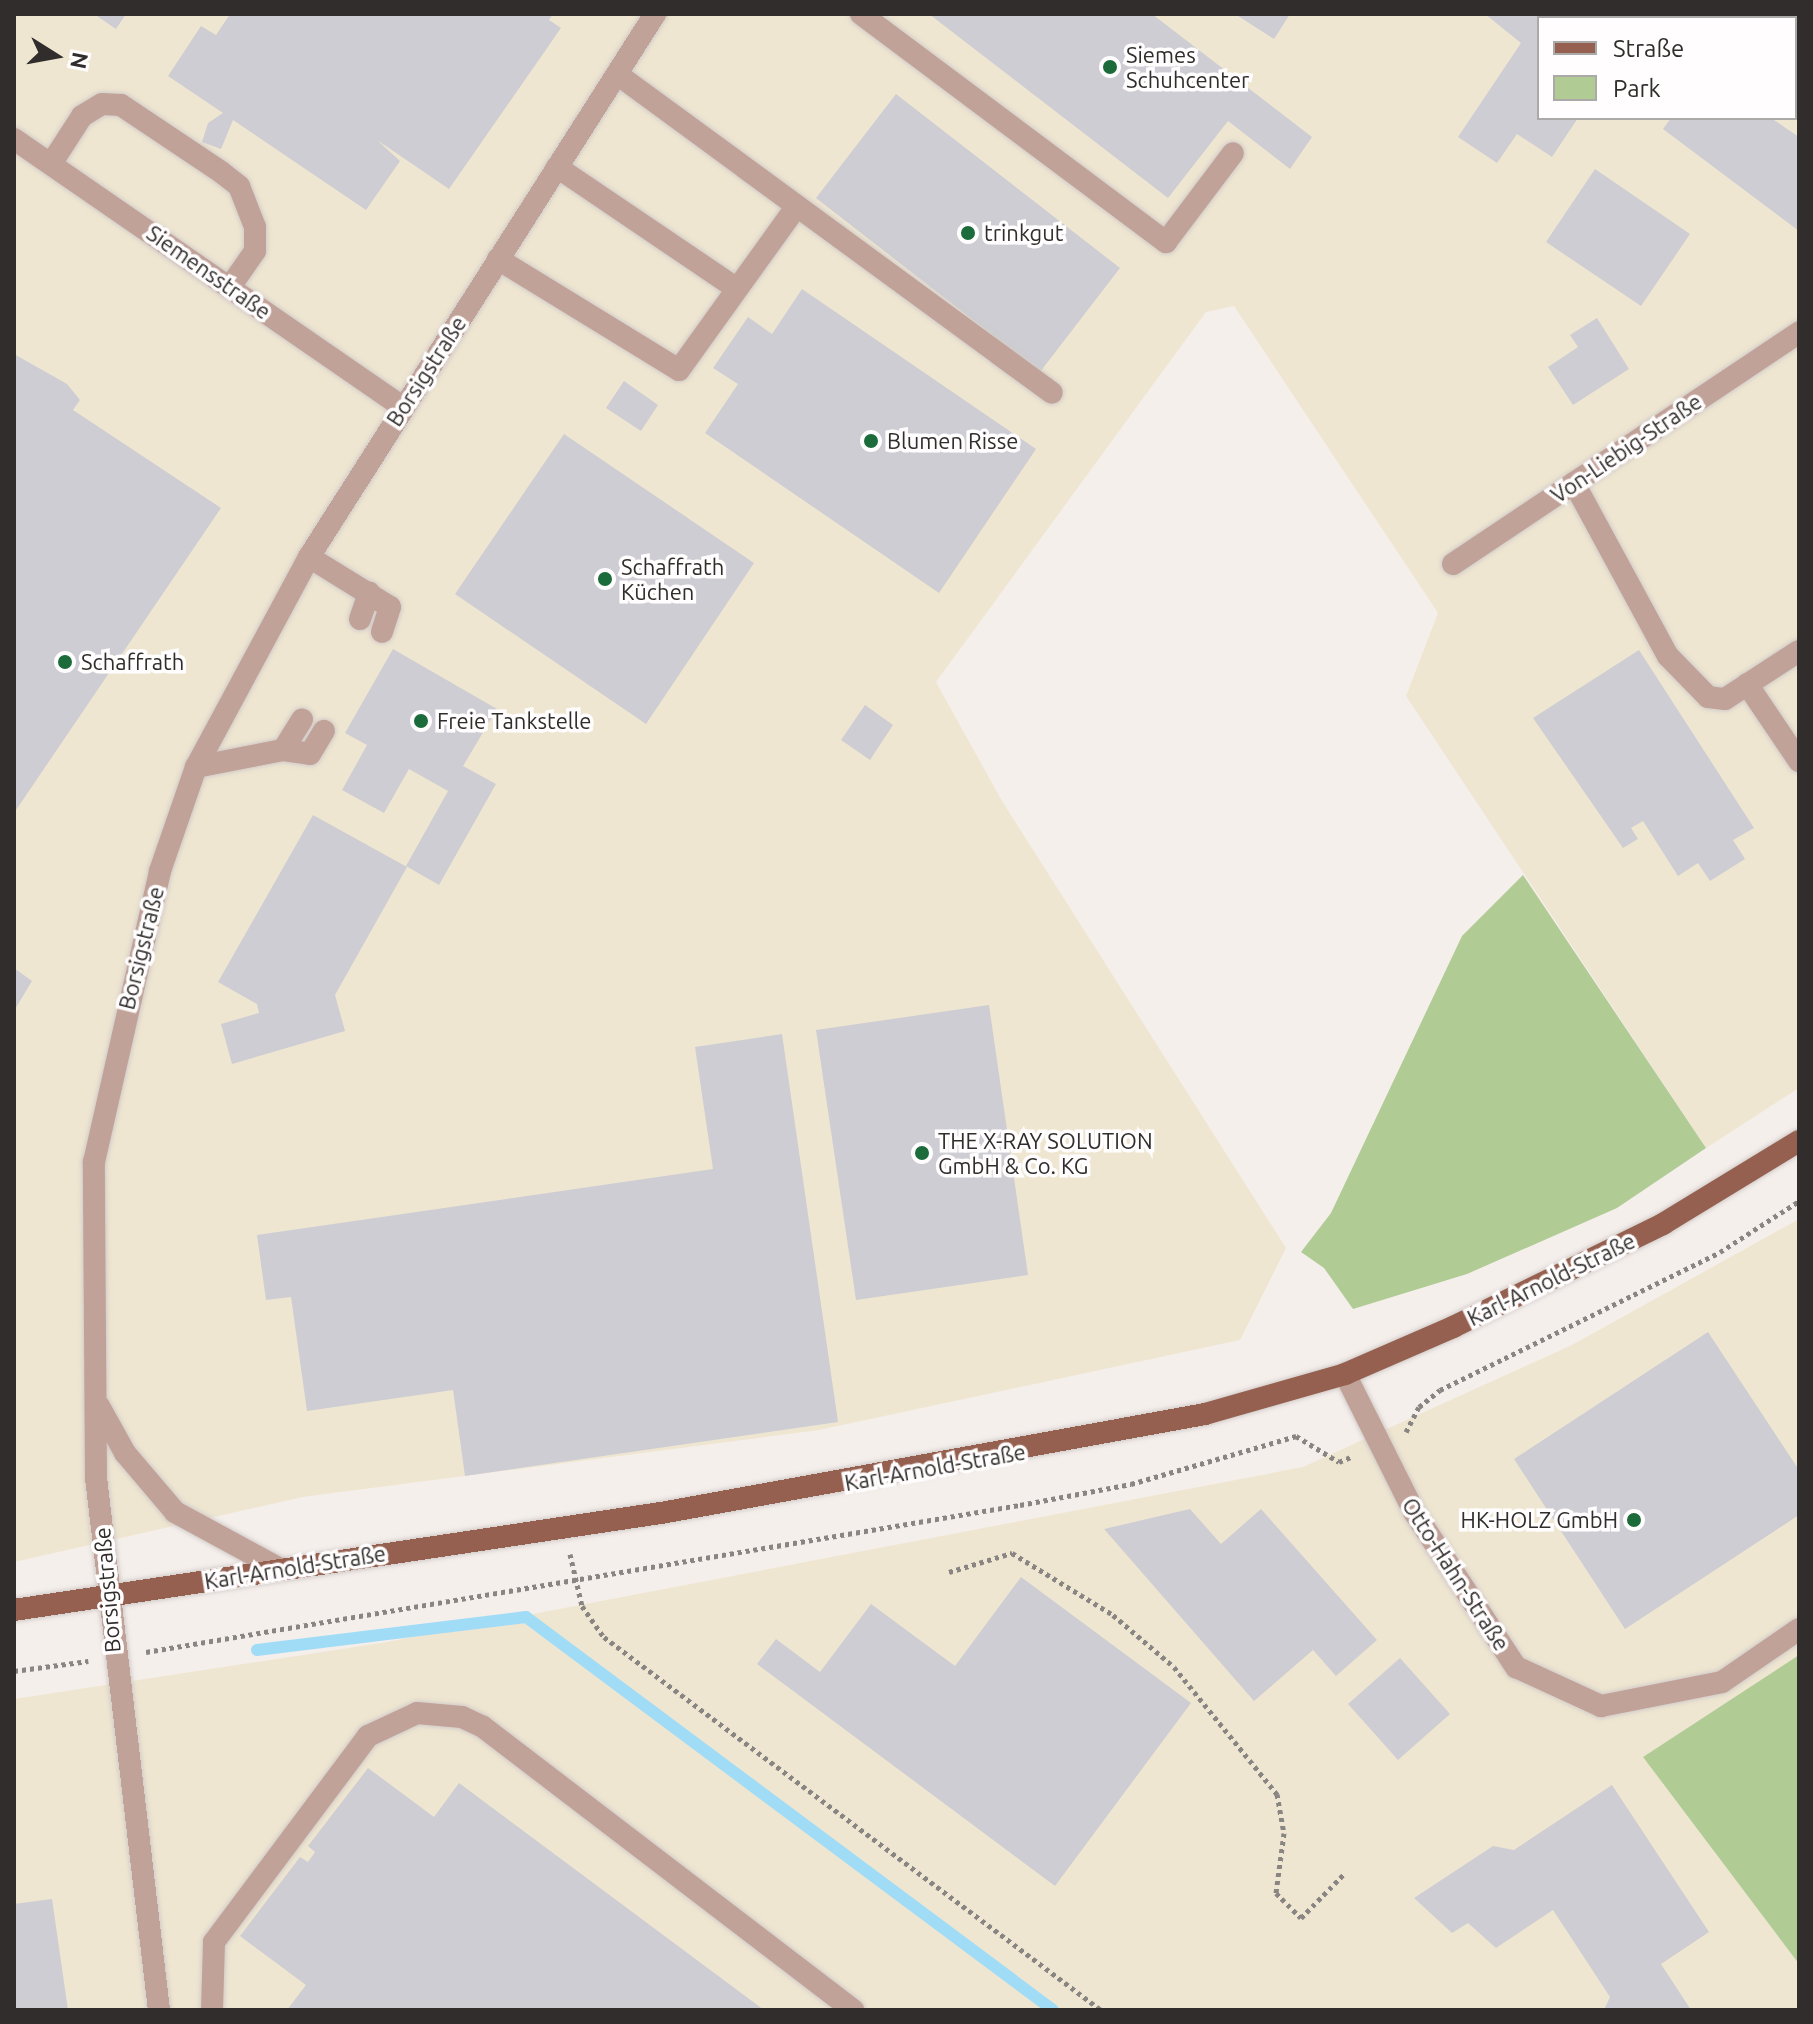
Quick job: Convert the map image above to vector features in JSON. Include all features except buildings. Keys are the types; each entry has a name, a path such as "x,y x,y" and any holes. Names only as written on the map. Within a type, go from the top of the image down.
{"main road":[{"name":"Karl-Arnold-Straße","path":"14,1610 567,1526 1031,1451 1205,1414 1345,1374 1663,1224 1799,1141"}],"street":[{"name":"Borsigstraße","path":"159,2010 110,1595 95,1398 94,1162 160,871 196,767 309,557 655,14"},
{"path":"861,14 1166,242 1233,153"},
{"path":"617,74 1052,393"},
{"path":"51,164 82,116 102,104 121,105 221,172 239,186 255,227 255,251 230,287"},
{"name":"Siemensstraße","path":"14,139 403,407"},
{"path":"557,167 737,289"},
{"path":"498,259 679,370 797,206"},
{"name":"Von-Liebig-Straße","path":"1453,564 1799,332"},
{"path":"1574,483 1668,656 1708,697 1725,699 1799,651"},
{"path":"309,557 390,607 382,632"},
{"path":"360,619 369,593"},
{"path":"1747,684 1799,761"},
{"path":"283,750 302,719"},
{"path":"196,767 283,750 310,754 324,731"},
{"name":"Otto-Hahn-Straße","path":"1345,1374 1414,1512 1516,1667 1601,1706 1722,1682 1799,1629"},
{"path":"95,1398 125,1453 175,1512 280,1569"},
{"path":"212,2010 214,1942 368,1736 417,1713 462,1717 483,1727 853,2010"}],"path":[{"path":"567,1526 582,1606 604,1637 1101,2010"},
{"path":"949,1572 1012,1553 1113,1615 1174,1667 1277,1794 1284,1833 1276,1893 1301,1918 1344,1874"}],"shaded area":[{"path":"14,14 1799,14 1799,1088 1706,1148 1406,696 1438,613 1234,306 1206,312 936,682 1002,801 1286,1248 1240,1340 819,1430 303,1497 14,1562"},
{"path":"1799,1219 1799,1655 1643,1757 1799,1964 1799,2010 14,2010 14,1699 381,1643 1303,1467 1572,1345"}],"green space":[{"path":"1523,875 1706,1148 1617,1208 1467,1274 1353,1309 1324,1268 1301,1252 1331,1213 1462,936"},
{"path":"1799,1655 1799,1964 1643,1757"}],"waterway":[{"path":"257,1650 526,1617 1053,2010"}],"place":[{"name":"Siemes Schuhcenter","path":"1110,67"},
{"name":"trinkgut","path":"968,233"},
{"name":"Blumen Risse","path":"871,441"},
{"name":"Schaffrath Küchen","path":"605,579"},
{"name":"Schaffrath","path":"65,662"},
{"name":"Freie Tankstelle","path":"421,721"},
{"name":"THE X-RAY SOLUTION GmbH & Co. KG","path":"922,1153"},
{"name":"HK-HOLZ GmbH","path":"1634,1520"}]}
